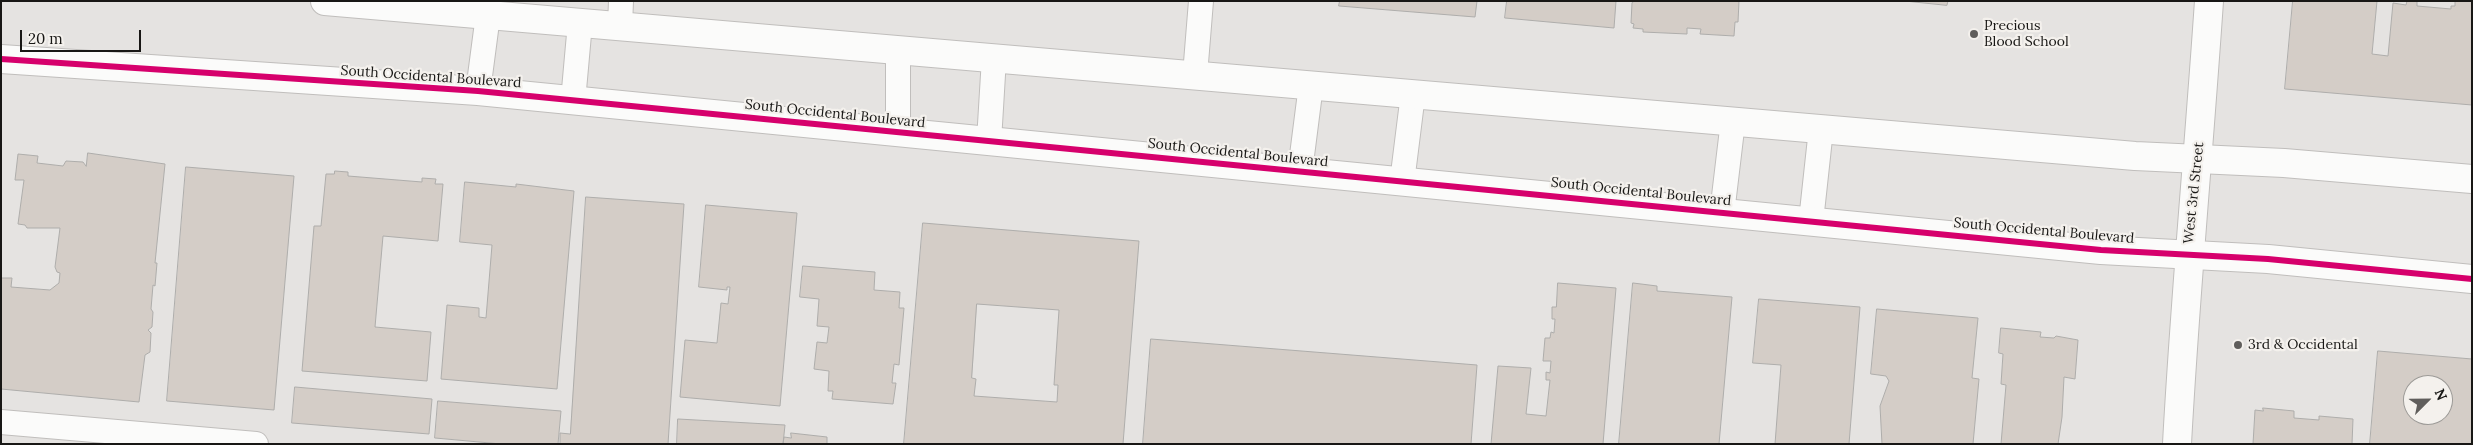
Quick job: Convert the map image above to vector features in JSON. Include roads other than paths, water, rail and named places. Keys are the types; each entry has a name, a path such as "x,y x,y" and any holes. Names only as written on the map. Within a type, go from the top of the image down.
{"street":[{"path":"325,1 580,23 621,14 898,50 1821,129 2198,160 2284,163 2472,180"},
{"name":"West 3rd Street","path":"2177,444 2188,256 2198,160 2209,1"},
{"name":"South Occidental Boulevard","path":"1,59 478,92 2101,250 2268,259 2472,279"}],"lane":[{"path":"1195,76 1201,1"},
{"path":"478,92 488,15"},
{"path":"573,101 580,23"},
{"path":"898,50 898,132"},
{"path":"988,141 994,58"},
{"path":"1300,171 1311,85"},
{"path":"1402,182 1414,94"},
{"path":"1722,213 1733,121"},
{"path":"1812,222 1821,129"},
{"path":"1,422 256,444"}],"place":[{"name":"Precious Blood School","path":"1974,34"},
{"name":"3rd & Occidental","path":"2238,345"}]}
